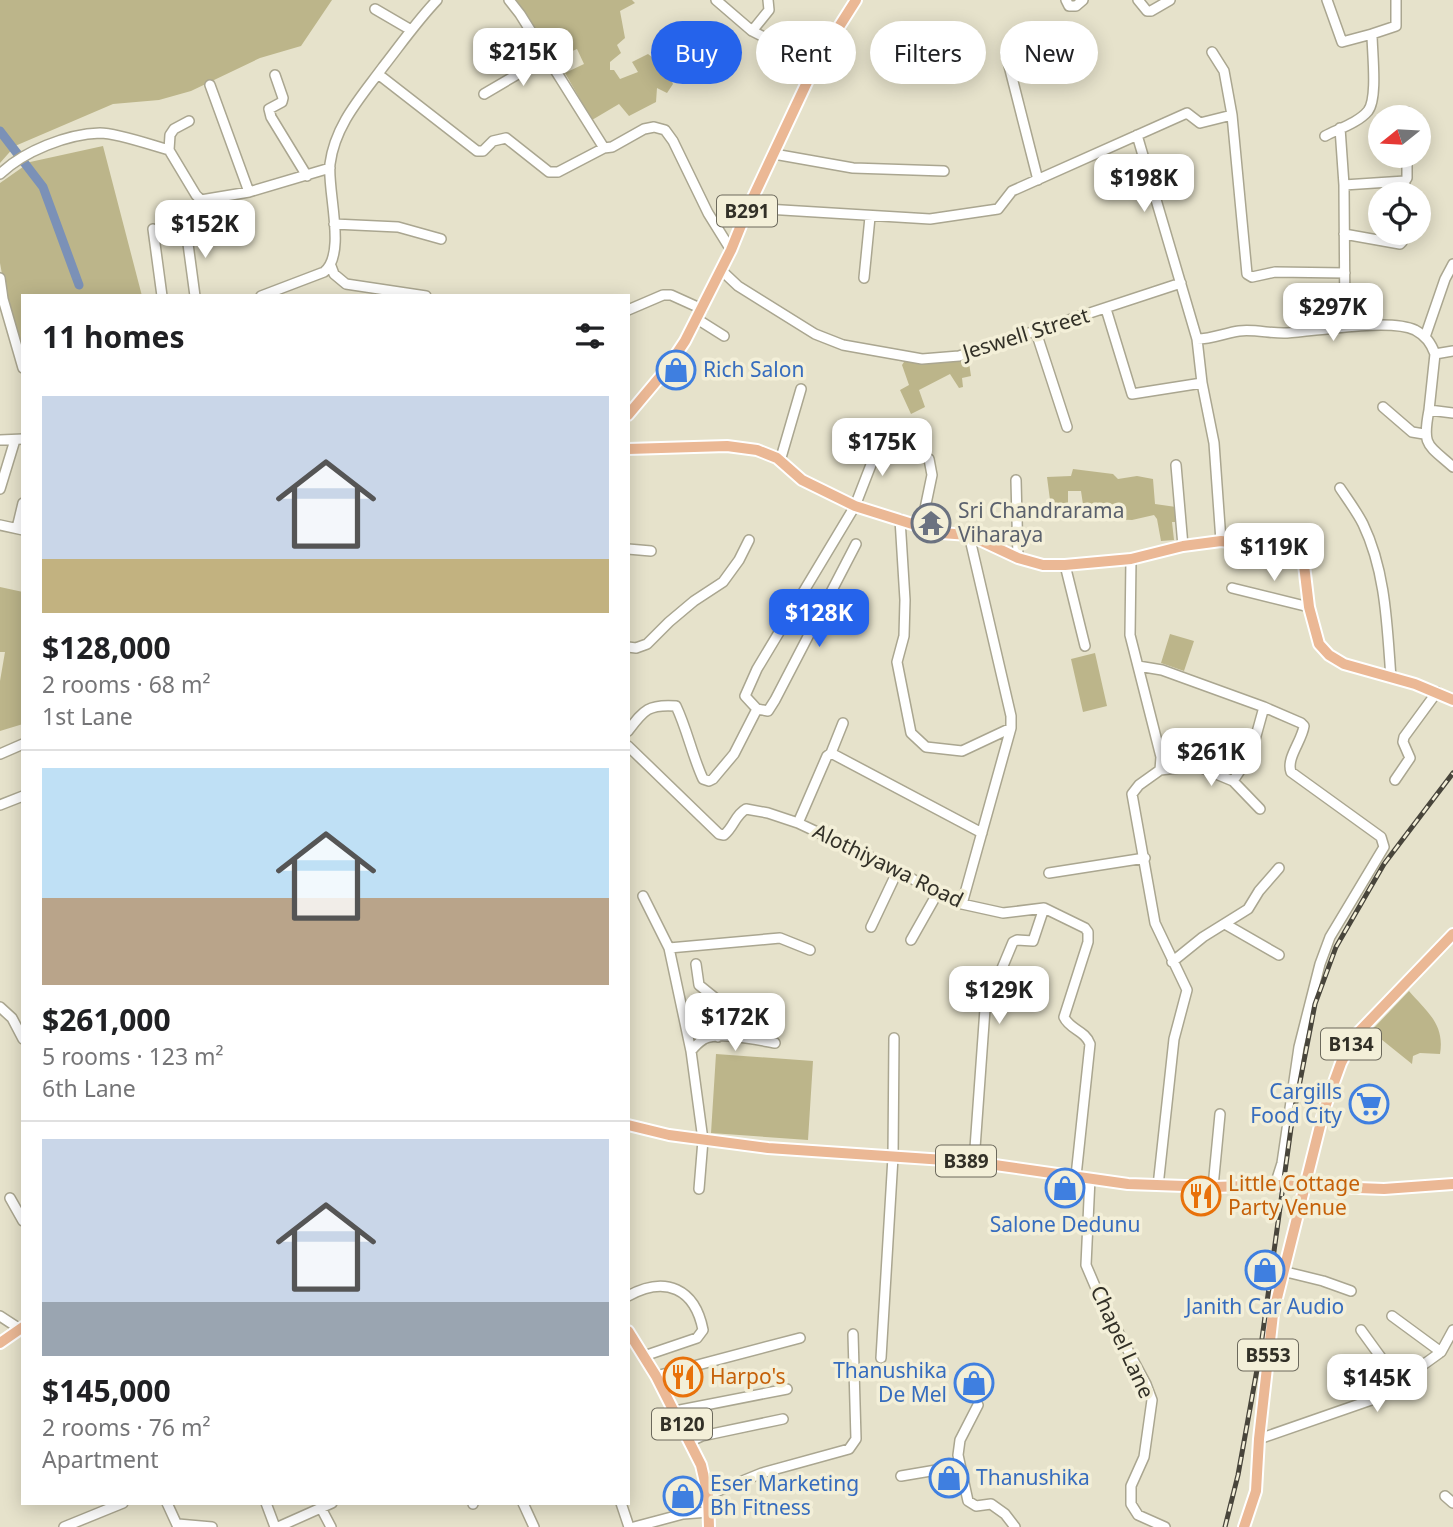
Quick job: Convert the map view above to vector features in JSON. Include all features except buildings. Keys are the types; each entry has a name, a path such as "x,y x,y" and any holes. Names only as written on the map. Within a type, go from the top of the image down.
{"main road":[{"name":"B291","path":"843,21 856,0"},
{"name":"B291","path":"630,413 665,371 699,314 806,84"},
{"path":"630,449 727,446 757,450 780,461 802,480 855,506 921,528 970,536 1018,558 1043,565 1131,559 1183,546 1221,541 1280,549 1300,558 1304,565 1309,607 1319,644 1329,655 1344,664 1437,692 1453,700"},
{"name":"B134","path":"1304,1186 1324,1110 1340,1063 1354,1037 1453,934"},
{"name":"B389","path":"630,1125 703,1140 768,1148 975,1162 1128,1184 1384,1188 1453,1185"},
{"name":"B553","path":"1244,1527 1255,1491 1273,1314 1304,1186"},
{"path":"0,1343 21,1329"},
{"name":"B120","path":"630,1334 675,1411 701,1465 708,1495 709,1527"}],"street":[{"path":"266,294 324,272 331,266 334,257 330,168 333,146 348,113 437,0"},
{"path":"509,0 604,148"},
{"path":"716,0 756,34"},
{"path":"751,32 769,10 768,0"},
{"path":"1066,0 1069,6 1083,0"},
{"path":"1138,0 1147,11 1170,0"},
{"path":"1327,0 1342,42 1396,26 1396,0"},
{"path":"374,9 411,30"},
{"path":"1325,136 1359,119 1369,110 1373,100 1372,34"},
{"path":"1212,51 1224,71 1232,115 1247,274 1252,277 1275,272 1345,273"},
{"path":"484,94 547,57"},
{"path":"378,74 477,151 483,151 493,141 506,138 549,172 558,172 644,130 654,127 665,130 673,141 708,214 731,250"},
{"path":"275,75 283,99 269,109 271,117 307,176"},
{"path":"1014,84 1038,180"},
{"path":"211,85 249,192"},
{"path":"748,208 930,219 985,212 998,209 1012,191 1187,113 1200,123 1232,115"},
{"path":"189,121 174,129 170,135 169,150 195,195 201,200 249,192 330,168"},
{"path":"1340,128 1344,184 1345,327"},
{"path":"0,174 15,160 41,148 102,133 169,150"},
{"path":"1137,135 1197,339 1202,383 1214,443 1221,541"},
{"path":"774,153 853,168 944,171"},
{"path":"1344,184 1405,181 1407,168"},
{"path":"864,278 870,217"},
{"path":"334,224 398,227 441,239"},
{"path":"153,229 162,294"},
{"path":"186,229 195,294"},
{"path":"1345,234 1368,238"},
{"path":"1425,337 1453,264"},
{"path":"331,266 334,274 346,284 413,294"},
{"name":"Jeswell Street","path":"721,270 738,286 815,334 843,345 922,359 959,356 1181,282"},
{"path":"0,278 2,300 21,362"},
{"path":"630,309 663,295 671,295 699,314 724,336"},
{"path":"1106,309 1132,394 1202,383"},
{"path":"1197,339 1240,331 1286,333 1345,327 1402,326 1415,330 1431,344 1435,354 1424,434 1428,444 1453,467"},
{"path":"1036,332 1067,427"},
{"path":"1435,354 1453,351"},
{"path":"780,461 801,389"},
{"path":"1383,407 1412,432 1424,434"},
{"path":"1429,410 1453,413"},
{"path":"856,544 775,701 768,711 757,709 745,696 757,669 855,506 881,439"},
{"path":"0,440 19,440 0,489"},
{"path":"921,528 932,475 929,459"},
{"path":"1176,466 1183,546"},
{"path":"1016,480 1018,558"},
{"path":"1340,488 1363,524 1375,554 1385,601 1391,678"},
{"path":"900,519 905,600 904,635 897,662 911,733 926,747 962,751 1011,728"},
{"path":"0,525 20,529"},
{"path":"962,904 1011,728 1011,716 994,634 970,536"},
{"path":"630,647 647,645 694,601 723,582 749,540"},
{"path":"630,549 651,551"},
{"path":"1131,559 1130,635 1161,757 1160,770"},
{"path":"1065,565 1085,646"},
{"path":"1232,588 1309,607"},
{"path":"1138,666 1161,670 1301,723 1304,726 1289,765 1291,772 1381,837 1384,847 1330,937 1320,964 1299,1047 1282,1163 1275,1185"},
{"path":"1395,780 1410,758 1403,742 1404,737 1437,692"},
{"path":"630,728 648,708 657,704 676,706 703,779 709,782 734,754 757,709"},
{"path":"1233,781 1251,754 1264,707"},
{"path":"797,823 843,723"},
{"path":"0,754 21,745"},
{"name":"Alothiyawa Road","path":"630,749 719,834 724,835 738,814 746,809 797,823 898,870 937,894 962,904 1003,913 1044,908"},
{"path":"831,753 982,833"},
{"path":"1158,1186 1174,1039 1187,990 1155,923 1132,794 1139,785 1160,770 1197,766 1233,781 1260,809"},
{"path":"0,805 21,797"},
{"path":"1049,873 1145,858"},
{"path":"1172,962 1248,909 1279,868"},
{"path":"871,927 898,870"},
{"path":"911,940 937,894"},
{"path":"643,895 669,948 691,1051 703,1140 699,1189"},
{"path":"975,1162 985,1009 1013,942 1033,941 1044,908 1086,928 1088,932 1088,942 1064,1017 1073,1029 1084,1034 1090,1044 1076,1176"},
{"path":"1225,924 1279,955"},
{"path":"669,948 780,938 810,950"},
{"path":"696,964 699,985 720,1002 718,1037"},
{"path":"0,1007 12,1018 21,1033"},
{"path":"691,1051 701,1041 718,1037 775,1043"},
{"path":"881,1358 893,1157 894,1038"},
{"path":"1213,1187 1220,1114"},
{"name":"Chapel Lane","path":"1090,1178 1086,1265 1152,1400 1144,1457 1131,1486 1131,1504 1138,1515 1165,1527"},
{"path":"10,1198 21,1217"},
{"path":"1282,1271 1351,1291"},
{"path":"630,1295 641,1289 671,1287 686,1294 698,1309 701,1320 703,1330 697,1338 644,1356"},
{"path":"0,1316 21,1327"},
{"path":"1392,1316 1441,1352"},
{"path":"1361,1330 1398,1381"},
{"path":"1259,1439 1377,1398 1441,1352 1453,1330"},
{"path":"708,1495 762,1473 849,1449 856,1438 853,1334"},
{"path":"656,1376 800,1338"},
{"path":"1348,1370 1377,1398"},
{"path":"675,1411 787,1389"},
{"path":"978,1405 960,1440 958,1455 968,1501 976,1506 991,1504 1005,1514 1015,1527"},
{"path":"691,1441 783,1419"},
{"path":"901,1476 960,1466"},
{"path":"1446,1496 1453,1503"},
{"path":"64,1527 118,1505"},
{"path":"168,1505 178,1525 212,1527"},
{"path":"267,1505 277,1527 328,1505"},
{"path":"524,1505 534,1527"},
{"path":"622,1505 631,1527 683,1514 709,1512"},
{"path":"321,1508 331,1527"}],"shaded area":[{"path":"0,0 332,0 301,46 260,58 191,91 159,100 113,104 15,146 0,163"},
{"path":"515,0 632,0 635,3 620,11 625,38 617,45 621,53 610,62 610,70 614,70 620,79 638,72 632,62 648,54 651,56 651,84 673,84 667,93 657,88 656,102 629,116 619,104 592,120 565,73 584,64 577,49 554,59"},
{"path":"103,146 141,294 21,294 21,364 14,341 0,263 0,183 30,162"},
{"path":"968,356 971,376 962,378 963,387 959,388 950,374 919,390 925,407 911,414 900,390 909,385 902,365 906,359"},
{"path":"1073,469 1113,474 1118,479 1137,476 1153,479 1155,504 1176,507 1177,522 1172,522 1174,540 1161,541 1154,515 1132,520 1085,518 1081,491 1068,491 1068,508 1065,508 1063,514 1052,515 1047,477 1071,476"},
{"path":"0,587 21,592 21,725 0,731 0,681 5,652 0,652"},
{"path":"1170,634 1194,641 1184,671 1161,663"},
{"path":"1095,653 1107,706 1083,712 1071,659"},
{"path":"1409,991 1433,1019 1441,1044 1440,1054 1420,1053 1413,1056 1412,1064 1371,1031"},
{"path":"716,1054 813,1061 808,1140 711,1133"}],"waterway":[{"path":"0,131 43,187 79,285"}],"railway":[{"path":"1225,1527 1238,1475 1260,1353 1291,1128 1315,1004 1336,947 1384,864 1453,773"}],"place":[{"name":"Rich Salon","path":"676,370"},
{"name":"Sri Chandrarama Viharaya","path":"931,523"},
{"name":"Cargills Food City","path":"1369,1104"},
{"name":"Salone Dedunu","path":"1065,1188"},
{"name":"Little Cottage Party Venue","path":"1201,1196"},
{"name":"Janith Car Audio","path":"1265,1270"},
{"name":"Harpo's","path":"683,1377"},
{"name":"Thanushika De Mel","path":"974,1383"},
{"name":"Thanushika","path":"949,1478"},
{"name":"Eser Marketing Bh Fitness","path":"683,1496"}]}
